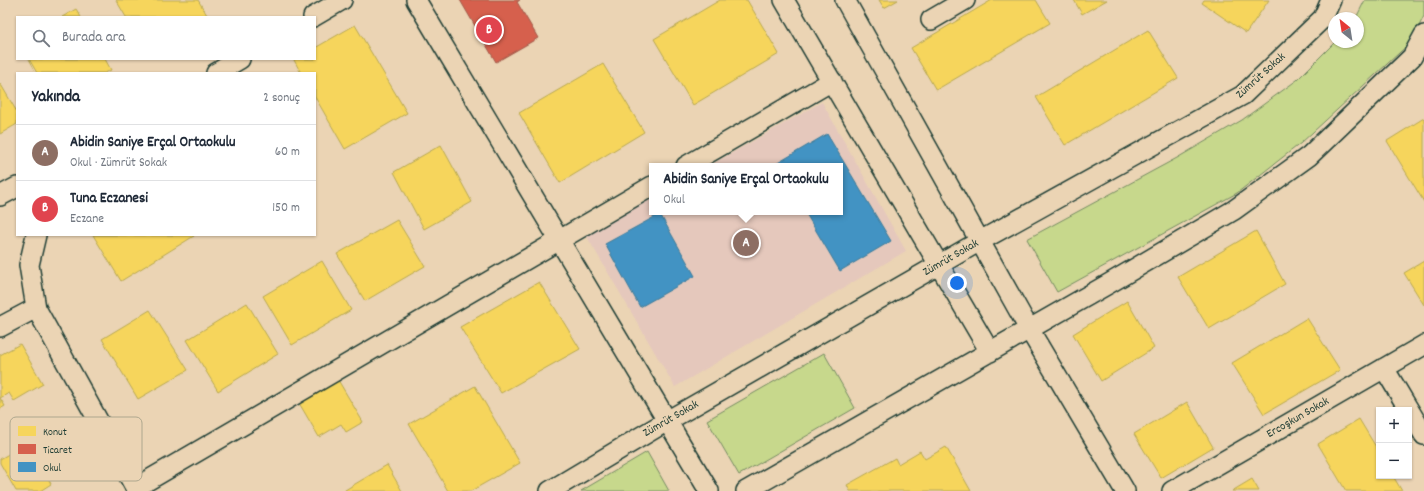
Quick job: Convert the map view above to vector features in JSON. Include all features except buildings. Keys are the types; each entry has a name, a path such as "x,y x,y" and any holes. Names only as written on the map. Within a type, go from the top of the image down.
{"street":[{"path":"315,16 342,0"},
{"path":"416,0 709,491"},
{"path":"784,0 990,352"},
{"path":"845,0 1029,329 1125,491"},
{"path":"931,20 965,0"},
{"name":"Zümrüt Sokak","path":"550,491 667,421 980,241 1243,95 1323,18 1330,0"},
{"path":"746,491 990,352 1234,210 1309,156 1412,57 1424,35"},
{"path":"218,72 238,60"},
{"path":"691,163 832,81"},
{"path":"0,196 16,188"},
{"path":"136,489 649,188"},
{"path":"36,236 29,265 36,308 96,417"},
{"path":"0,327 36,308"},
{"name":"Ercoşkun Sokak","path":"1172,491 1424,345"},
{"path":"1384,368 1424,435"}],"shaded area":[{"path":"822,102 906,251 675,387 586,235 649,200 649,215 843,215 843,163 714,163"}],"green space":[{"path":"1365,0 1424,0 1424,16 1411,42 1301,143 1237,193 1057,292 1027,239 1177,158 1242,120 1297,80 1329,48 1364,48 1364,12 1359,12"},
{"path":"824,353 855,408 739,475 707,420"},
{"path":"647,452 669,491 581,491"}],"place":[{"name":"Tuna Eczanesi","path":"489,30"},
{"name":"Abidin Saniye Erçal Ortaokulu","path":"746,243"}]}
